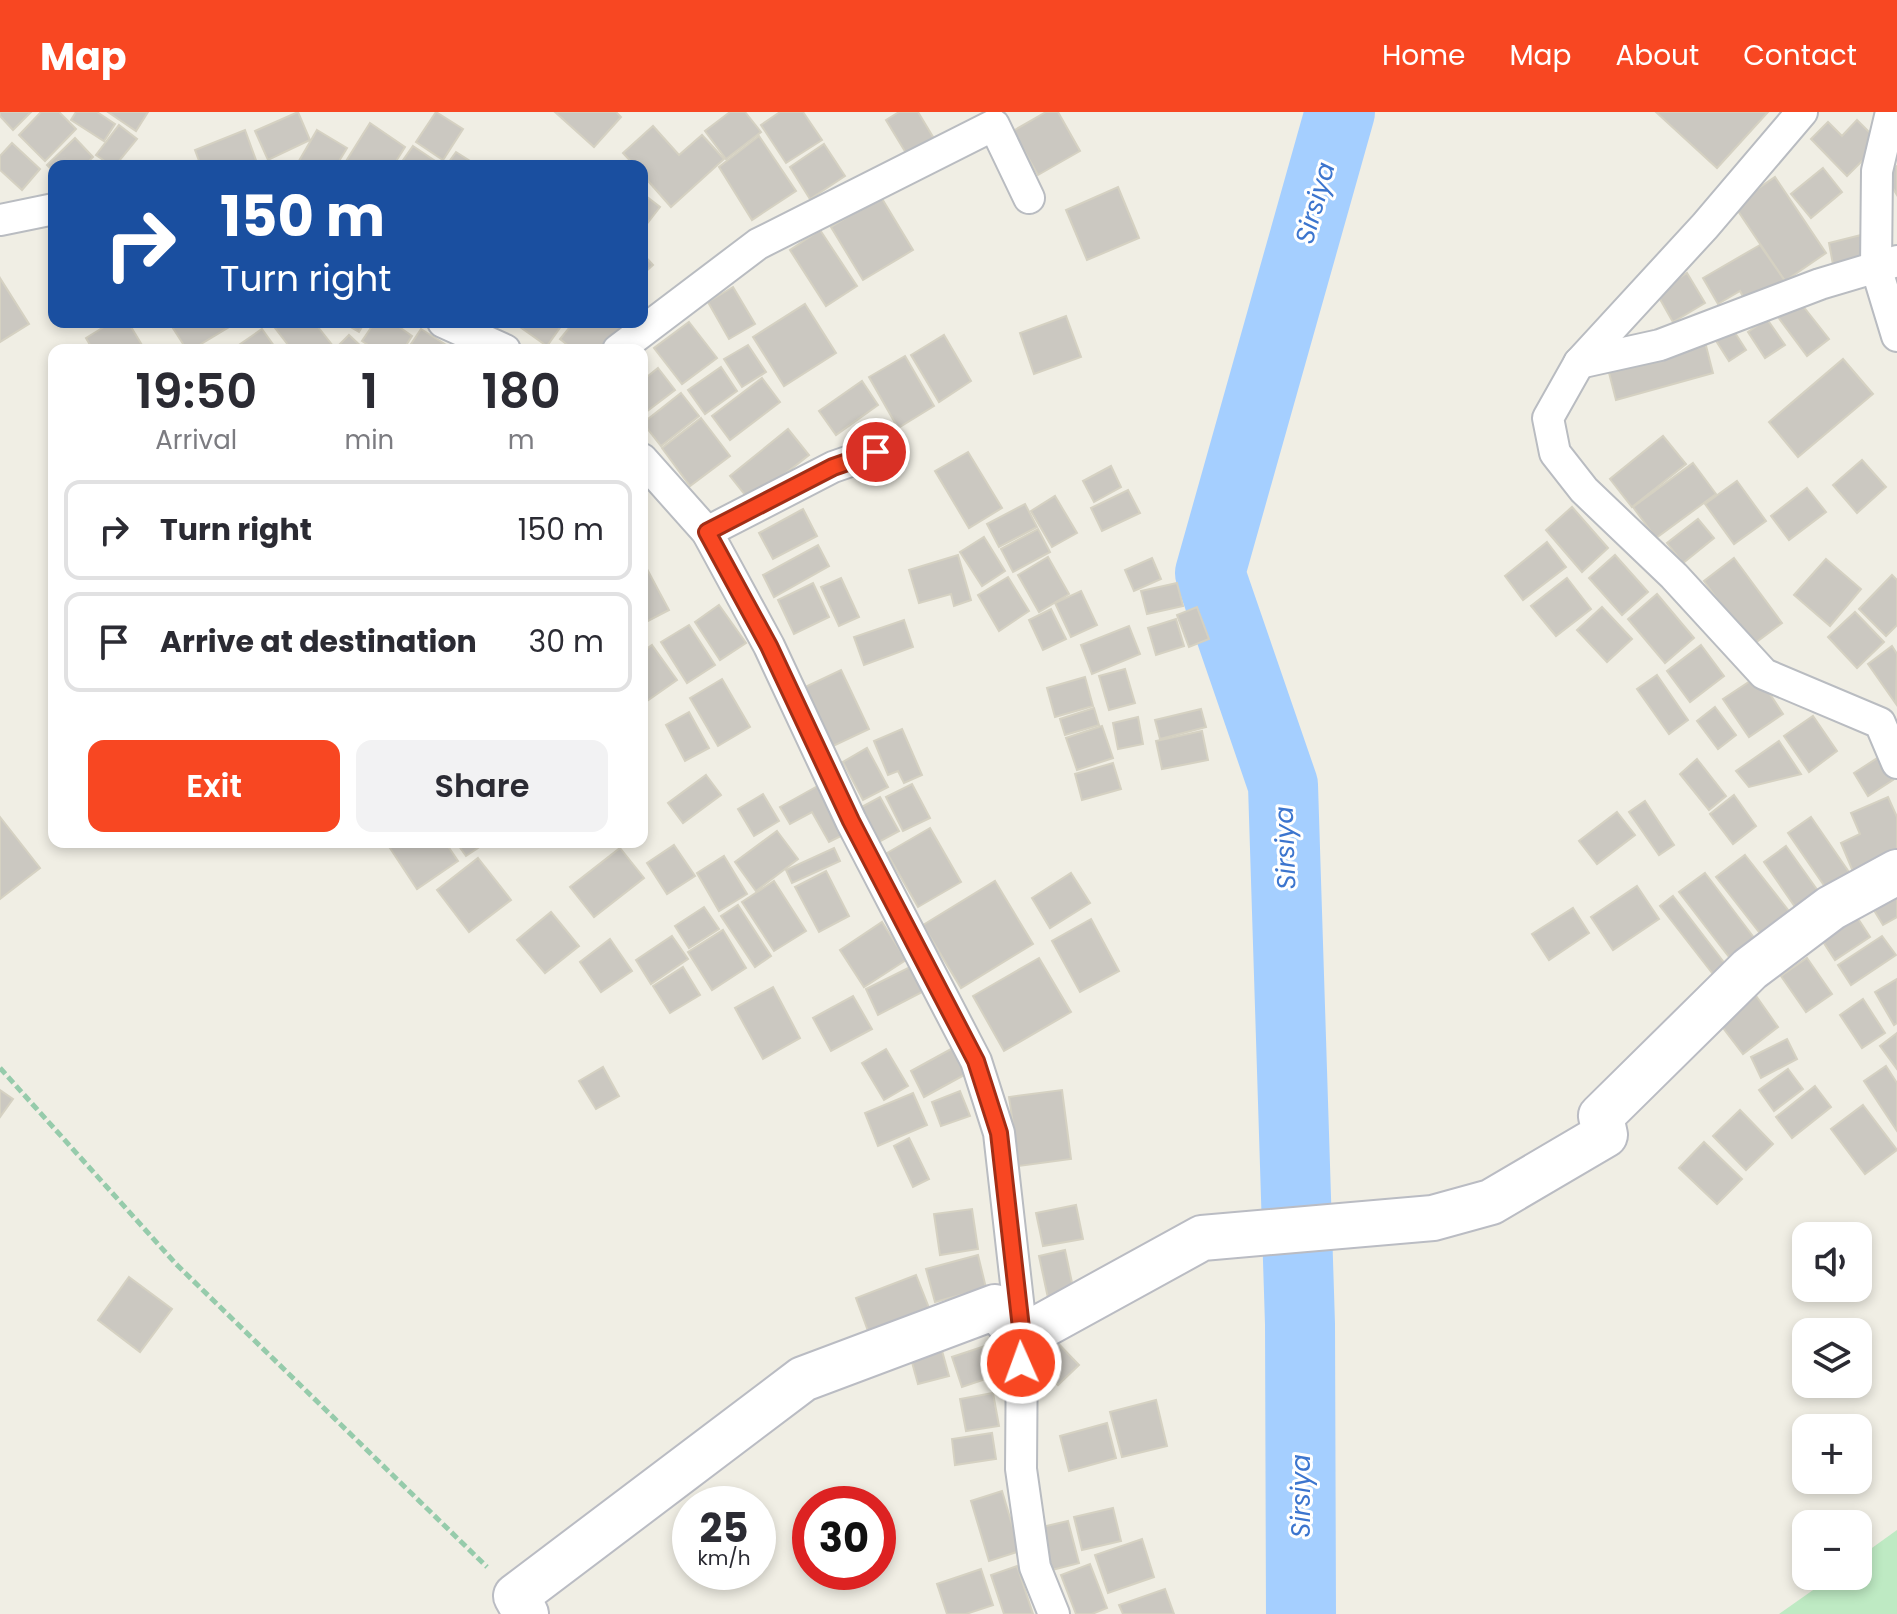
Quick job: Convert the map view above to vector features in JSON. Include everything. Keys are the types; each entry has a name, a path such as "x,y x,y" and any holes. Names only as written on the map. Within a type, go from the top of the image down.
{"street":[{"path":"1802,112 1705,226 1579,363 1548,418 1555,453 1584,490 1674,576 1764,674 1880,723 1897,763"},
{"path":"1891,112 1877,171 1897,336"},
{"path":"648,327 758,244 994,125 1029,198"},
{"path":"0,220 48,210"},
{"path":"1579,363 1660,345 1820,284 1886,264"},
{"path":"456,328 492,344"},
{"path":"626,344 647,328"},
{"path":"707,532 833,467 876,452"},
{"path":"648,466 707,532 769,646 851,821 976,1061 999,1133 1022,1337 1021,1469 1035,1567 1054,1614"},
{"path":"1022,1337 1202,1238 1433,1218 1491,1202 1605,1135 1601,1116 1750,969 1831,908 1897,872"},
{"path":"521,1605 803,1379 995,1307 1022,1337"}],"path":[{"path":"0,1068 176,1264 521,1605"}],"green space":[{"path":"1897,1530 1897,1614 1779,1614 1813,1590 1872,1590 1872,1548"}],"building":[{"path":"0,112 31,112 13,130"},
{"path":"41,112 59,112 76,129 45,161 19,135"},
{"path":"76,112 97,112 115,124 104,141 71,120"},
{"path":"108,112 148,112 136,131"},
{"path":"298,112 310,140 268,160 255,131"},
{"path":"436,112 463,129 443,160 416,142"},
{"path":"555,112 616,112 621,117 594,147"},
{"path":"730,112 745,112 761,132 726,159 705,131"},
{"path":"780,112 803,112 822,140 786,163 761,125"},
{"path":"899,112 918,112 936,142 909,158 886,120"},
{"path":"1046,112 1058,112 1080,151 1038,175 1013,131"},
{"path":"1656,112 1768,112 1717,168"},
{"path":"1857,120 1880,143 1847,176 1811,139 1828,122 1842,136"},
{"path":"370,123 405,147 397,160 347,160"},
{"path":"119,125 137,139 120,160 103,160 96,155"},
{"path":"653,126 679,155 702,135 724,159 671,207 648,181 648,160 629,160 623,153"},
{"path":"245,130 256,160 199,160 195,150"},
{"path":"317,130 347,148 340,160 300,160"},
{"path":"759,136 796,191 752,220 719,167"},
{"path":"75,138 93,157 90,160 52,160"},
{"path":"12,143 40,169 22,190 0,170 0,156"},
{"path":"824,144 845,176 810,199 790,167"},
{"path":"413,146 434,160 403,160"},
{"path":"456,152 469,160 450,160"},
{"path":"1897,166 1897,195 1884,174"},
{"path":"1823,168 1842,192 1811,218 1791,194"},
{"path":"1775,177 1826,253 1785,281 1734,205"},
{"path":"1118,187 1139,238 1087,260 1066,210"},
{"path":"881,197 913,250 863,280 831,227"},
{"path":"648,198 660,207 648,222"},
{"path":"820,230 857,286 826,306 790,250"},
{"path":"1861,235 1867,262 1834,270 1829,243"},
{"path":"1760,245 1785,281 1747,304 1740,291 1718,304 1703,278"},
{"path":"1687,273 1705,303 1673,322 1656,292"},
{"path":"0,278 29,324 0,342"},
{"path":"733,287 755,324 729,339 708,302"},
{"path":"1799,301 1829,339 1807,356 1778,317"},
{"path":"805,304 836,353 784,386 753,337"},
{"path":"1066,316 1081,357 1034,374 1020,333"},
{"path":"1767,319 1785,345 1765,358 1748,332"},
{"path":"689,322 717,358 682,384 654,348"},
{"path":"1730,325 1746,350 1729,361 1713,336"},
{"path":"102,328 132,328 141,344 90,344 86,338"},
{"path":"173,328 227,328 201,344 183,344"},
{"path":"275,328 319,328 331,344 287,344"},
{"path":"371,328 401,328 412,336 407,344 367,344 362,341"},
{"path":"521,328 560,328 548,344"},
{"path":"569,328 621,328 608,344 566,344 560,339"},
{"path":"262,329 273,344 240,344"},
{"path":"421,329 445,344 411,344"},
{"path":"349,335 359,344 340,344"},
{"path":"944,335 971,381 939,402 911,355"},
{"path":"1704,338 1713,373 1616,400 1607,365"},
{"path":"748,345 766,372 742,387 724,359"},
{"path":"905,356 934,406 898,428 869,377"},
{"path":"1843,359 1873,394 1798,457 1769,422"},
{"path":"721,367 737,391 705,414 688,390"},
{"path":"658,368 675,390 648,410 648,376"},
{"path":"762,378 780,402 730,440 712,416"},
{"path":"862,381 878,405 836,435 819,411"},
{"path":"681,393 699,416 661,446 648,429 648,419"},
{"path":"701,418 730,456 690,486 662,448"},
{"path":"788,429 809,455 750,501 730,476"},
{"path":"1663,436 1686,464 1632,507 1610,479"},
{"path":"968,452 1002,508 969,528 935,471"},
{"path":"1862,460 1886,487 1857,513 1833,485"},
{"path":"1693,463 1716,494 1656,538 1633,507"},
{"path":"1111,466 1121,487 1094,502 1083,481"},
{"path":"1737,481 1766,521 1734,544 1705,504"},
{"path":"1807,488 1826,512 1789,540 1771,516"},
{"path":"1128,490 1140,513 1102,531 1091,508"},
{"path":"1055,496 1077,533 1052,547 1031,511"},
{"path":"1025,504 1037,527 999,547 987,524"},
{"path":"1572,507 1608,548 1582,572 1546,530"},
{"path":"803,509 817,536 773,559 759,533"},
{"path":"1698,519 1714,538 1683,563 1667,543"},
{"path":"1038,529 1050,552 1013,572 1001,549"},
{"path":"984,537 1005,571 982,586 960,552"},
{"path":"1547,542 1566,567 1523,600 1505,576"},
{"path":"818,545 829,566 774,597 763,575"},
{"path":"958,555 971,600 954,606 951,594 919,603 909,570"},
{"path":"1615,555 1648,592 1622,615 1589,578"},
{"path":"1048,557 1069,594 1039,612 1018,575"},
{"path":"1152,558 1161,579 1134,591 1125,570"},
{"path":"1734,558 1782,623 1751,646 1704,581"},
{"path":"1826,559 1861,589 1830,626 1794,595"},
{"path":"648,571 669,610 648,621"},
{"path":"1892,575 1897,580 1897,625 1886,636 1859,609"},
{"path":"1008,577 1029,611 999,631 978,595"},
{"path":"841,578 859,617 839,626 821,587"},
{"path":"1567,578 1591,609 1556,636 1531,606"},
{"path":"813,583 829,617 794,634 778,600"},
{"path":"1177,583 1183,606 1147,614 1141,591"},
{"path":"1081,591 1097,625 1071,637 1055,603"},
{"path":"1657,594 1694,638 1665,663 1628,619"},
{"path":"719,605 746,643 720,660 695,622"},
{"path":"1197,607 1209,639 1189,647 1177,615"},
{"path":"1602,607 1632,639 1607,662 1577,630"},
{"path":"1051,609 1066,639 1043,650 1029,620"},
{"path":"1855,612 1884,642 1857,668 1828,637"},
{"path":"1176,619 1184,646 1156,655 1148,628"},
{"path":"904,620 913,647 864,665 854,637"},
{"path":"689,625 715,665 687,683 661,642"},
{"path":"1129,626 1140,654 1092,674 1081,645"},
{"path":"652,645 677,680 648,700 648,648"},
{"path":"1701,645 1724,676 1690,702 1667,671"},
{"path":"1892,646 1897,654 1896,704 1868,664"},
{"path":"1125,669 1135,703 1109,710 1099,676"},
{"path":"841,670 869,729 829,748 801,689"},
{"path":"1657,675 1688,720 1669,734 1637,689"},
{"path":"1758,676 1783,714 1749,737 1723,699"},
{"path":"1085,677 1093,706 1055,717 1047,688"},
{"path":"722,679 750,727 718,746 690,698"},
{"path":"1715,707 1736,735 1718,749 1697,721"},
{"path":"1094,708 1099,725 1065,735 1060,719"},
{"path":"1201,709 1206,727 1160,739 1155,720"},
{"path":"689,712 709,748 685,761 666,725"},
{"path":"1813,716 1837,751 1809,772 1784,736"},
{"path":"1138,717 1143,744 1118,749 1113,723"},
{"path":"1102,726 1113,758 1077,770 1066,738"},
{"path":"902,729 922,775 904,783 898,771 888,775 874,741"},
{"path":"1202,731 1208,760 1162,769 1156,741"},
{"path":"1779,741 1801,774 1749,787 1736,771"},
{"path":"867,748 888,787 863,800 843,762"},
{"path":"1879,757 1893,780 1868,796 1854,773"},
{"path":"1697,759 1726,796 1709,810 1680,774"},
{"path":"1113,763 1121,789 1082,800 1075,774"},
{"path":"706,775 721,795 683,823 668,803"},
{"path":"823,783 851,831 829,842 812,812 790,824 780,807"},
{"path":"912,784 930,818 903,831 886,797"},
{"path":"763,794 779,821 754,836 738,809"},
{"path":"1734,795 1756,826 1733,844 1710,814"},
{"path":"880,797 899,831 877,843 858,809"},
{"path":"1888,797 1897,817 1897,855 1854,874 1841,843 1860,834 1851,813"},
{"path":"1645,801 1674,845 1659,855 1629,812"},
{"path":"1617,812 1635,835 1597,864 1579,841"},
{"path":"0,817 40,868 0,899"},
{"path":"1811,817 1851,875 1828,891 1788,833"},
{"path":"930,828 961,882 918,907 887,853"},
{"path":"777,831 798,859 756,891 735,862"},
{"path":"674,845 695,876 667,894 647,863"},
{"path":"1786,846 1823,898 1800,914 1764,862"},
{"path":"390,848 449,848 458,861 417,889"},
{"path":"460,848 478,848 466,856"},
{"path":"620,848 644,878 594,917 570,887"},
{"path":"834,848 840,861 792,883 786,870"},
{"path":"1745,855 1792,915 1763,937 1716,877"},
{"path":"724,856 747,894 719,911 697,873"},
{"path":"478,858 511,900 469,932 437,890"},
{"path":"826,871 849,916 819,932 795,887"},
{"path":"1071,873 1090,903 1050,928 1032,898"},
{"path":"1705,873 1758,943 1733,962 1679,892"},
{"path":"774,881 806,931 774,951 742,902"},
{"path":"995,881 1033,944 961,988 923,925"},
{"path":"1637,886 1659,919 1613,950 1591,917"},
{"path":"1897,892 1897,917 1883,925 1872,907"},
{"path":"1673,896 1729,969 1716,978 1660,906"},
{"path":"738,905 771,956 755,967 721,916"},
{"path":"704,907 719,929 689,948 675,926"},
{"path":"1573,908 1589,933 1549,960 1532,934"},
{"path":"1853,911 1870,937 1835,960 1818,934"},
{"path":"551,912 579,946 545,973 517,940"},
{"path":"1091,919 1119,971 1080,992 1052,941"},
{"path":"882,922 906,960 864,987 840,950"},
{"path":"723,930 746,968 712,990 688,952"},
{"path":"672,936 688,959 651,984 636,960"},
{"path":"1882,936 1896,955 1851,985 1838,965"},
{"path":"610,939 632,971 601,992 580,962"},
{"path":"1039,958 1071,1012 1004,1051 973,996"},
{"path":"1807,958 1832,994 1806,1012 1781,976"},
{"path":"912,966 924,991 878,1015 866,989"},
{"path":"683,967 700,995 670,1013 653,986"},
{"path":"1897,979 1897,1023 1894,1025 1875,992"},
{"path":"773,987 800,1038 763,1059 735,1008"},
{"path":"1754,993 1778,1027 1743,1054 1717,1020"},
{"path":"853,996 872,1029 831,1051 813,1018"},
{"path":"1863,999 1885,1033 1862,1048 1840,1015"},
{"path":"1897,1033 1897,1069 1880,1046"},
{"path":"1787,1039 1797,1059 1761,1078 1751,1057"},
{"path":"953,1048 966,1074 924,1097 911,1071"},
{"path":"886,1049 908,1086 884,1100 862,1063"},
{"path":"1886,1066 1897,1083 1897,1131 1864,1081"},
{"path":"603,1067 619,1096 596,1109 579,1081"},
{"path":"1788,1069 1803,1089 1774,1111 1759,1090"},
{"path":"1815,1086 1831,1107 1792,1138 1776,1117"},
{"path":"0,1090 13,1099 0,1117"},
{"path":"1062,1090 1071,1159 1019,1166 1009,1097"},
{"path":"960,1091 970,1116 941,1126 932,1102"},
{"path":"913,1093 927,1125 878,1146 865,1113"},
{"path":"1863,1105 1897,1150 1865,1174 1831,1129"},
{"path":"1740,1110 1773,1144 1746,1170 1713,1136"},
{"path":"909,1138 929,1179 913,1187 894,1146"},
{"path":"1704,1142 1742,1179 1717,1204 1679,1168"},
{"path":"1076,1205 1083,1239 1043,1246 1036,1213"},
{"path":"972,1209 978,1249 940,1255 934,1214"},
{"path":"1065,1250 1074,1292 1048,1298 1039,1256"},
{"path":"978,1255 986,1288 935,1302 926,1269"},
{"path":"916,1275 929,1308 868,1331 856,1298"},
{"path":"129,1277 172,1309 140,1352 98,1320"},
{"path":"1050,1335 1079,1365 1058,1385 1029,1355"},
{"path":"994,1343 1003,1373 962,1387 952,1357"},
{"path":"941,1347 949,1376 918,1384 910,1355"},
{"path":"993,1393 999,1426 966,1431 960,1399"},
{"path":"1156,1400 1167,1446 1122,1457 1110,1412"},
{"path":"1107,1423 1116,1458 1069,1471 1060,1436"},
{"path":"992,1433 996,1459 955,1465 952,1439"},
{"path":"1002,1491 1020,1551 989,1561 971,1501"},
{"path":"1113,1508 1121,1541 1082,1550 1074,1517"},
{"path":"1068,1521 1079,1563 1052,1570 1042,1527"},
{"path":"1142,1539 1154,1577 1108,1593 1095,1555"},
{"path":"1090,1564 1107,1608 1092,1614 1076,1614 1061,1575"},
{"path":"1017,1566 1033,1614 1004,1614 991,1575"},
{"path":"981,1569 993,1605 966,1614 947,1614 937,1584"},
{"path":"1165,1589 1174,1614 1123,1614 1119,1605"}],"waterway":[{"name":"Sirsiya","path":"1301,1614 1300,1324 1283,785 1210,573 1340,112"}],"route":[{"path":"876,452 833,467 707,532 769,646 851,821 976,1061 999,1133 1022,1337 1021,1363"}]}
